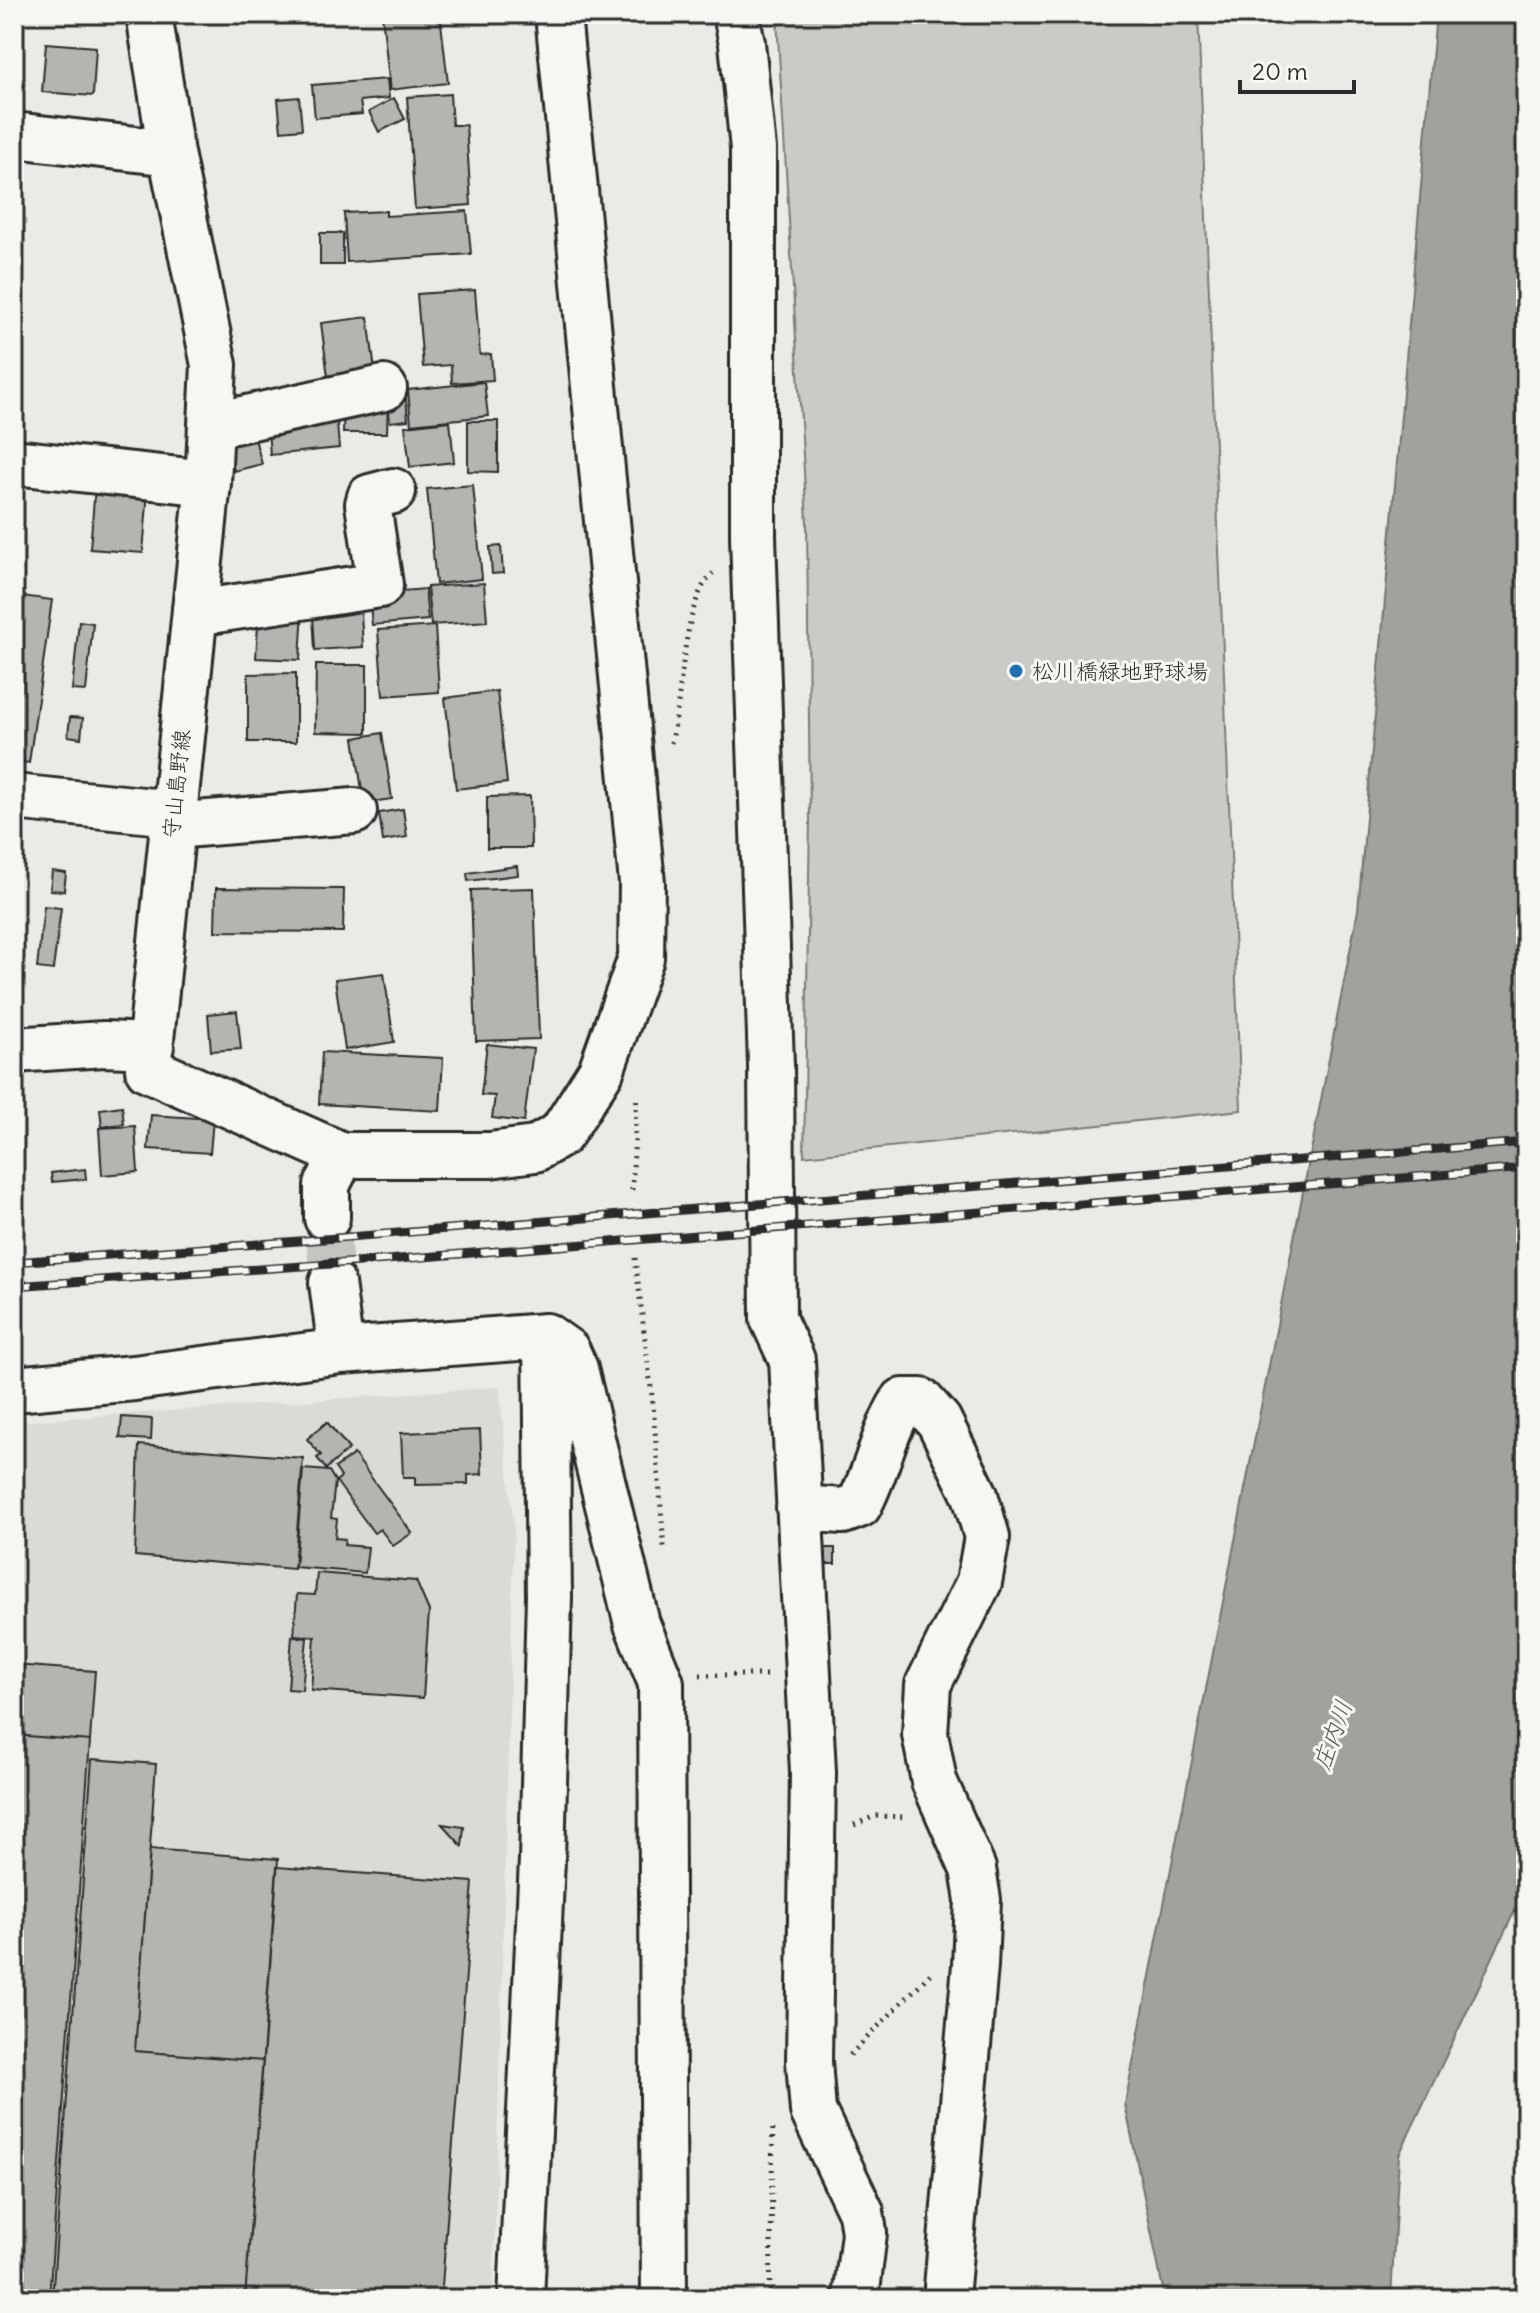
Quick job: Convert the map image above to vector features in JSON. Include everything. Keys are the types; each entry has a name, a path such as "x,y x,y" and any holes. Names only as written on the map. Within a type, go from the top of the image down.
{"street":[{"name":"守山島野線","path":"149,14 171,153 214,365 208,483 148,1069 342,1155"},
{"path":"327,1218 327,1185 342,1155 490,1155 535,1149 561,1134 601,1071 641,958 642,883 558,14"},
{"path":"736,14 753,149 753,536 771,1065 773,1319 792,1360 813,1772 809,2062 813,2111 861,2212 864,2233 856,2299"},
{"path":"14,135 171,153"},
{"path":"211,426 384,388"},
{"path":"14,462 208,483"},
{"path":"195,608 216,610 380,585 368,504 370,497 393,491"},
{"path":"14,797 173,820 354,811"},
{"path":"14,1050 104,1044 151,1046"},
{"path":"332,1283 341,1351"},
{"path":"521,2299 543,1844 549,1596 546,1336"},
{"path":"14,1389 134,1378 341,1351 546,1336 567,1351 575,1369 637,1624 661,1683 664,2299"},
{"path":"799,1508 843,1511 859,1505 869,1487 893,1416 903,1401 921,1401 939,1421 975,1495 987,1537 979,1582 928,1685 925,1734 934,1781 973,1869 978,1900 946,2299"}],"path":[{"path":"668,755 675,729 692,611 703,581 753,536"},
{"path":"635,1258 653,1404 664,1556"},
{"path":"811,1856 836,1834 875,1816 904,1817 957,1832"},
{"path":"812,2094 948,1956 977,1935"}],"shaded area":[{"name":"松川橋緑地野球場","path":"946,14 1198,14 1241,1110 804,1156 810,820 807,522 777,20"},
{"path":"499,1387 514,1529 493,2299 14,2299 14,1422"}],"water":[{"name":"庄内川","path":"1436,14 1526,14 1526,1887 1399,2155 1391,2299 1165,2299 1125,2104 1358,910"}],"building":[{"path":"176,14 229,14 177,23"},
{"path":"382,14 440,14 448,83 390,90"},
{"path":"46,43 96,47 93,96 42,92"},
{"path":"387,79 389,98 360,101 362,114 315,118 312,85"},
{"path":"450,94 452,125 466,125 471,205 415,209 407,97"},
{"path":"299,97 302,129 281,131 278,99"},
{"path":"394,98 405,119 379,132 369,112"},
{"path":"386,211 386,216 467,211 471,254 347,262 344,213"},
{"path":"320,233 343,233 343,265 320,265"},
{"path":"475,290 480,355 491,354 493,380 452,383 451,365 423,367 417,294"},
{"path":"368,317 375,371 328,377 321,323"},
{"path":"484,382 488,416 411,424 408,390"},
{"path":"406,398 408,420 390,422 388,400"},
{"path":"344,401 388,401 387,433 343,433"},
{"path":"336,411 339,448 270,455 267,418"},
{"path":"450,421 454,462 410,467 405,426"},
{"path":"468,421 498,421 498,472 468,471"},
{"path":"255,439 262,464 234,471 229,446"},
{"path":"473,485 482,579 436,584 427,489"},
{"path":"95,486 148,490 143,553 90,549"},
{"path":"501,546 503,573 492,574 490,547"},
{"path":"484,583 487,621 431,625 427,587"},
{"path":"425,589 428,620 372,625 369,594"},
{"path":"14,595 52,600 29,763 14,761"},
{"path":"360,595 363,647 315,650 312,597"},
{"path":"259,607 303,609 300,660 256,658"},
{"path":"79,621 93,623 86,691 72,690"},
{"path":"435,626 439,692 383,696 378,630"},
{"path":"316,665 367,665 367,733 315,732"},
{"path":"296,673 296,742 248,742 248,674"},
{"path":"497,691 507,783 456,789 445,698"},
{"path":"70,717 83,718 81,738 68,736"},
{"path":"382,733 392,799 364,803 354,738"},
{"path":"530,796 531,848 487,848 487,797"},
{"path":"403,809 407,837 383,841 379,813"},
{"path":"517,866 518,875 468,881 467,873"},
{"path":"52,871 66,873 64,891 50,890"},
{"path":"216,888 344,889 343,932 215,931"},
{"path":"534,888 539,1039 476,1041 471,890"},
{"path":"44,906 61,908 53,970 37,968"},
{"path":"384,973 394,1042 345,1050 335,979"},
{"path":"237,1011 241,1049 211,1051 208,1014"},
{"path":"487,1044 533,1049 524,1122 492,1118 495,1096 481,1095"},
{"path":"322,1052 443,1058 440,1111 319,1104"},
{"path":"122,1106 124,1124 102,1127 100,1109"},
{"path":"151,1115 213,1119 210,1153 148,1149"},
{"path":"135,1126 138,1172 102,1175 99,1128"},
{"path":"85,1169 86,1179 52,1182 51,1173"},
{"path":"122,1417 152,1419 151,1440 120,1438"},
{"path":"327,1422 349,1449 326,1469 317,1458 321,1455 307,1439"},
{"path":"480,1430 482,1474 468,1475 468,1484 415,1485 415,1477 403,1477 401,1433"},
{"path":"139,1445 303,1458 294,1569 135,1556"},
{"path":"354,1454 412,1533 393,1546 380,1529 374,1533 336,1481 341,1477 335,1468"},
{"path":"303,1469 329,1471 335,1481 331,1518 337,1519 335,1538 345,1539 344,1545 368,1547 365,1573 295,1567"},
{"path":"822,1548 835,1548 835,1564 821,1564"},
{"path":"317,1573 416,1581 429,1611 423,1698 311,1690 315,1637 294,1635 297,1594 315,1595"},
{"path":"292,1636 307,1638 302,1690 288,1689"},
{"path":"14,1665 95,1671 90,1741 14,1735"},
{"path":"14,1735 90,1741 49,2299 14,2299"},
{"path":"92,1759 156,1764 135,2051 263,2061 245,2299 52,2299"},
{"path":"442,1824 464,1827 462,1846"},
{"path":"150,1849 278,1859 263,2061 135,2051"},
{"path":"277,1867 473,1882 441,2299 245,2299"}],"tunnel":[{"path":"327,1218 332,1283"}],"railway":[{"path":"14,1262 1526,1142"},
{"path":"14,1286 374,1261 1526,1168"}],"place":[{"name":"松川橋緑地野球場","path":"1016,671"}]}
